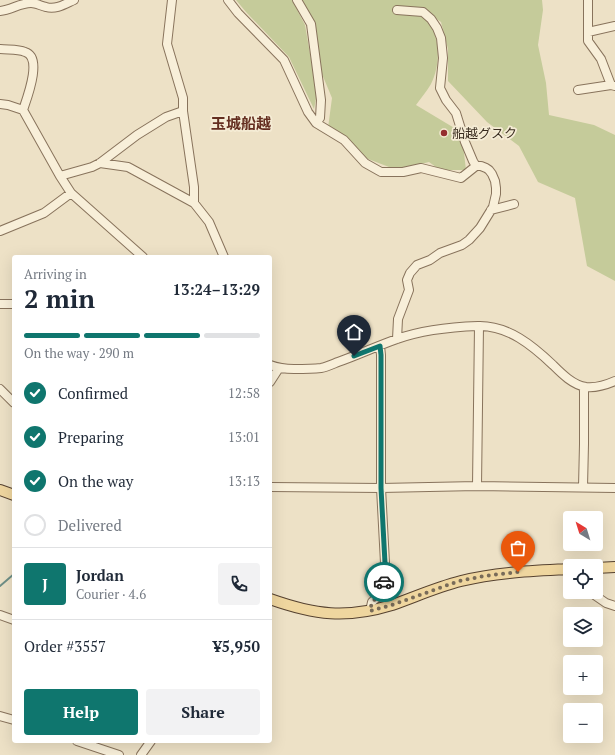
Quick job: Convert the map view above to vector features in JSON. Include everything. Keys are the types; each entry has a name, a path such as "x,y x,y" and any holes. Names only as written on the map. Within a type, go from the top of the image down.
{"main road":[{"path":"0,490 12,494"},
{"path":"603,568 615,567"},
{"path":"272,600 306,611 326,614 346,614 370,611 392,605 459,581 518,572 563,569"}],"street":[{"path":"0,11 31,3 52,8 59,7 74,0"},
{"path":"172,0 167,44 183,98 194,187 194,203"},
{"path":"228,0 238,13 284,60 308,112 316,123 344,140 364,163 381,172 403,172 421,168 461,178 476,166 481,166 486,168 496,181 496,194 491,210 480,228 469,240 462,245 440,253 430,260 417,265 410,273 407,280 409,290 398,319 398,339"},
{"path":"297,0 311,24 321,100 320,118 316,123"},
{"path":"578,90 613,86 600,59 588,40 588,0"},
{"path":"397,10 423,12 431,19 437,28 441,38 443,58 440,88 446,100 456,113 465,142 476,166"},
{"path":"588,32 615,26"},
{"path":"0,49 26,52 32,56 34,65 23,110"},
{"path":"0,104 23,110 60,176 72,193 141,255"},
{"path":"60,176 92,167 100,163 137,135 166,117 184,111"},
{"path":"100,163 128,167 194,203 209,222 223,255"},
{"path":"0,231 44,213 72,193"},
{"path":"491,210 514,204"},
{"path":"0,304 12,304"},
{"path":"477,486 479,326"},
{"path":"272,366 279,368 299,369 322,368 398,339 422,332 490,326 501,329 520,338 563,375 584,387 606,385 615,381"},
{"path":"370,611 372,602 383,592 385,563 381,488 380,346"},
{"path":"272,379 279,368"},
{"path":"583,487 584,387"},
{"path":"0,389 12,401"},
{"path":"272,487 381,488 477,486 615,488"},
{"path":"600,599 615,606"},
{"path":"0,615 12,619"},
{"path":"0,716 12,719"},
{"path":"83,743 119,755"},
{"path":"142,755 150,743"}],"green space":[{"path":"236,0 292,0 305,25 317,94 314,109 289,57"},
{"path":"298,0 542,0 543,10 538,45 546,83 549,115 594,125 615,135 615,281 587,266 575,198 538,182 519,146 487,122 448,81 448,49 441,22 424,10 423,14 429,21 436,38 438,57 435,75 431,84 416,105 456,129 463,145 466,170 440,170 429,162 409,167 389,167 363,157 346,136 328,128 332,98 322,74 315,31"}],"waterway":[{"path":"0,586 12,576"}],"way so far":[{"path":"384,582 383,592 372,602 370,605 370,611 392,605 459,581 518,572"}],"place":[{"name":"船越グスク","path":"444,133"}],"district":[{"name":"玉城船越","path":"241,124"}],"route":[{"path":"354,356 380,346 381,488 385,563 384,582"}]}
